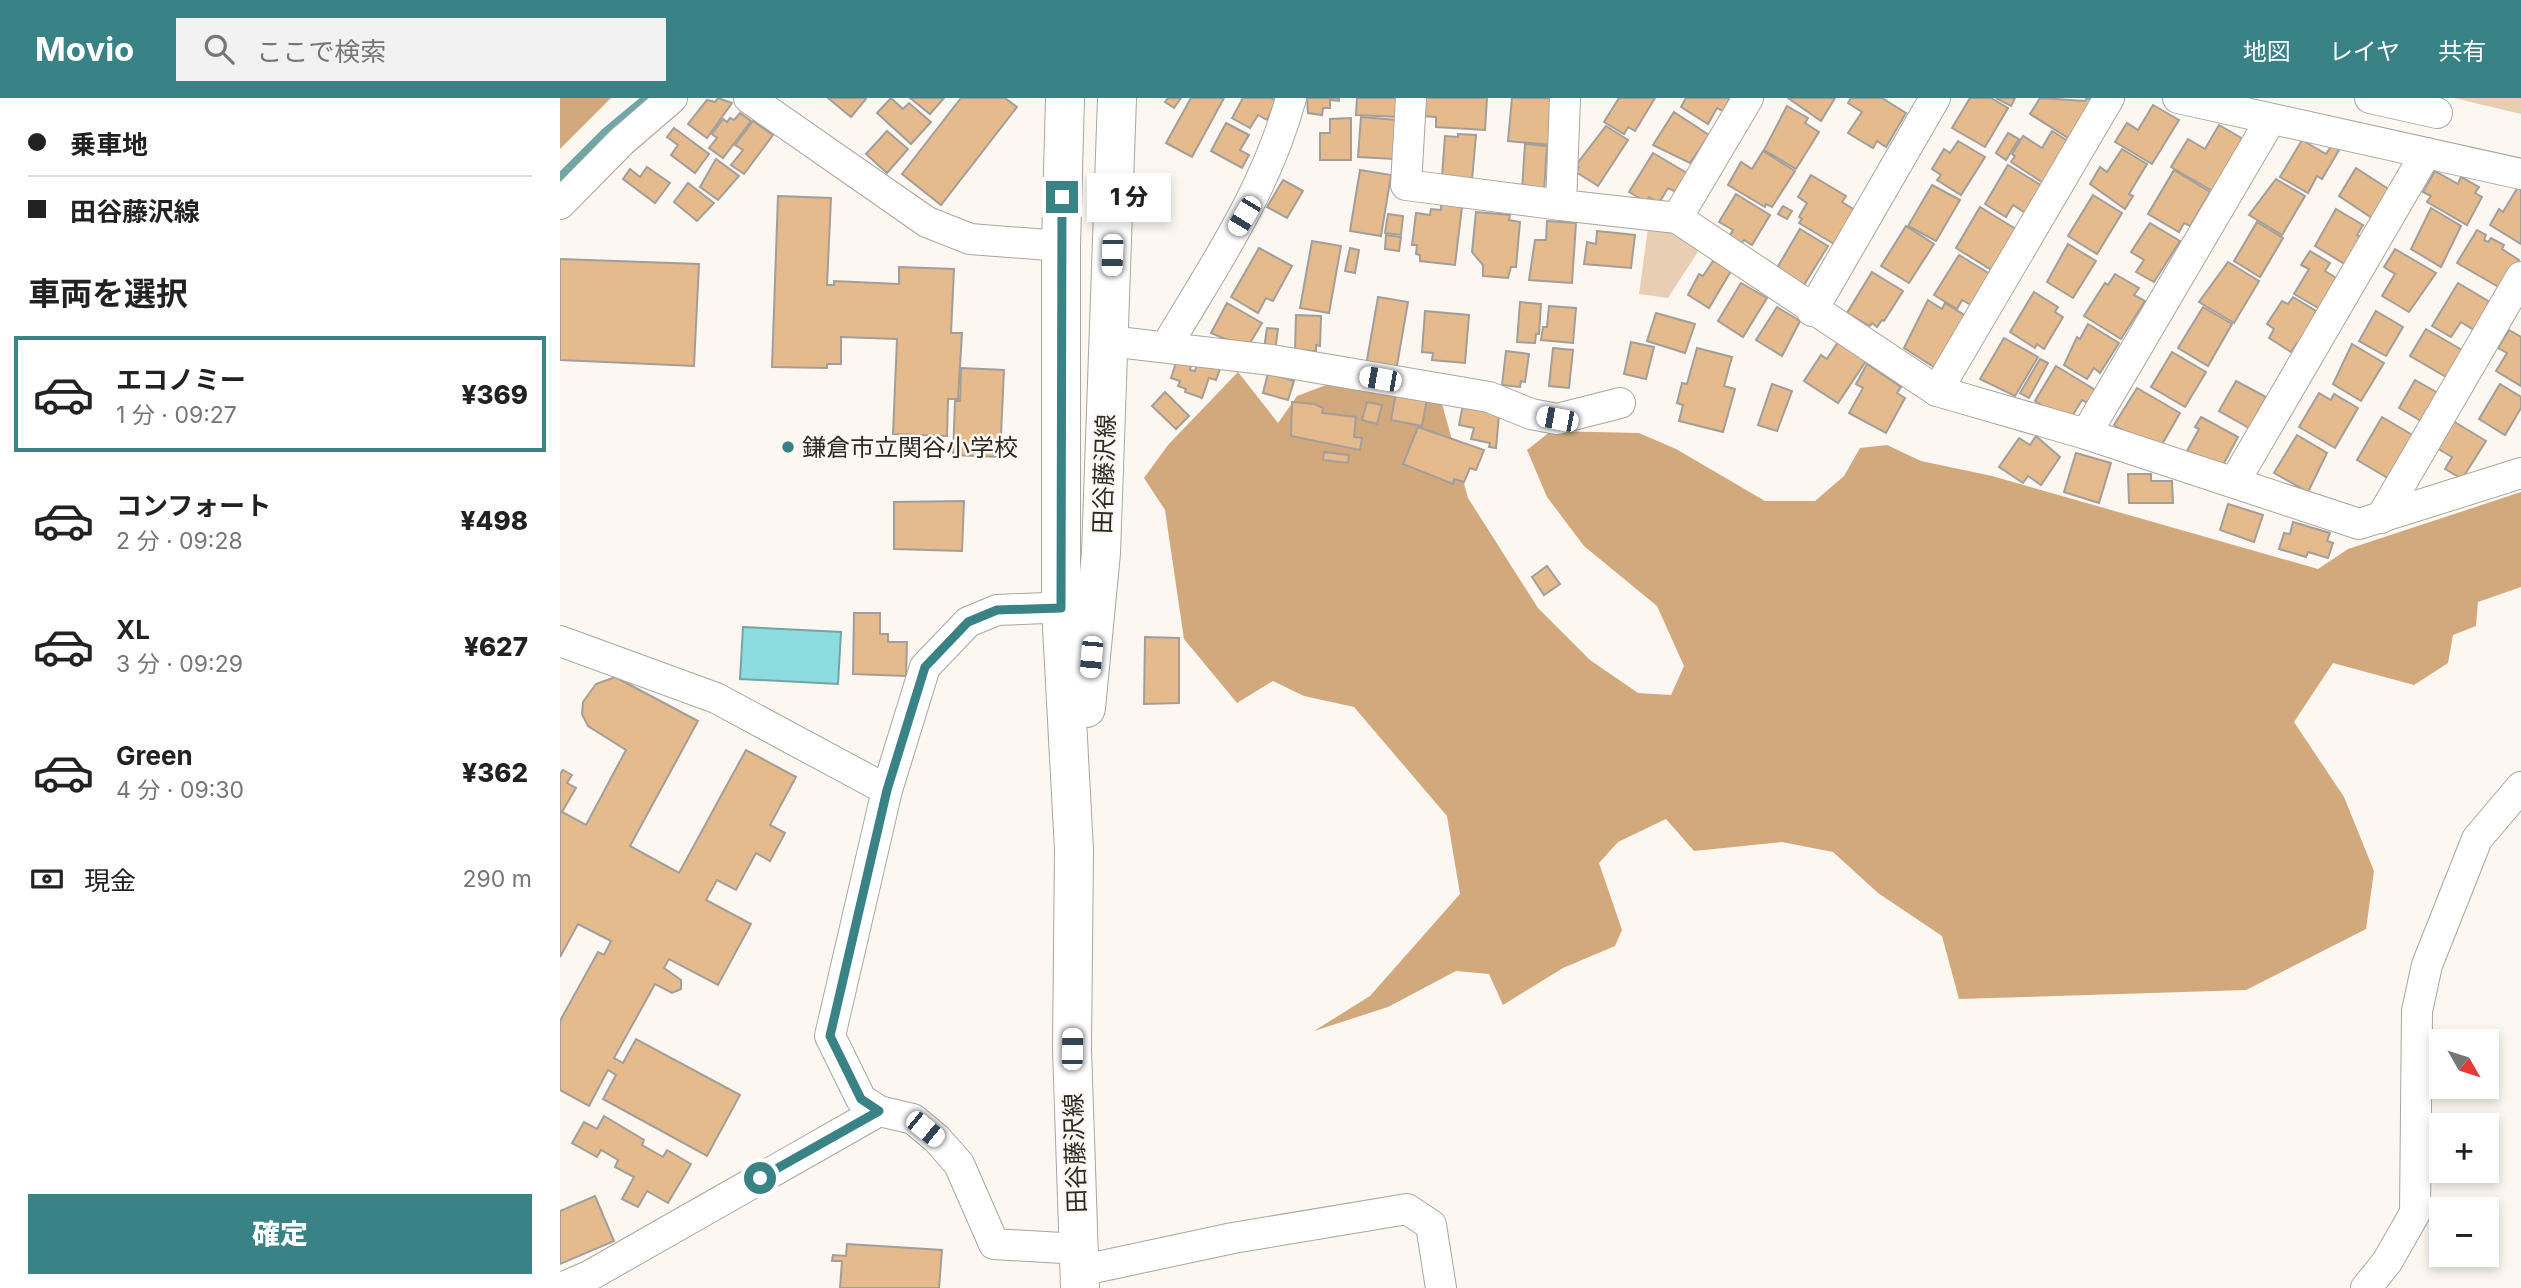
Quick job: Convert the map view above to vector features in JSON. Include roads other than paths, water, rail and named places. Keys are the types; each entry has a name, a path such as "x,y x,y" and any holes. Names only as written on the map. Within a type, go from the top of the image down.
{"main road":[{"name":"田谷藤沢線","path":"1065,98 1061,246 1061,608 1074,850 1072,1049 1079,1269"},
{"name":"田谷藤沢線","path":"1074,850 1098,575 1117,98"}],"street":[{"path":"560,204 622,141 672,98"},
{"path":"749,98 928,222 970,239 1061,246"},
{"path":"1167,345 1256,196 1279,141 1291,98"},
{"path":"1410,98 1406,185 1677,218 1812,311 1937,391 2086,434 2360,524 2521,473"},
{"path":"1677,218 1748,98"},
{"path":"1812,311 1935,98"},
{"path":"1937,391 2109,98"},
{"path":"2178,98 2521,174"},
{"path":"2370,98 2437,113"},
{"path":"1561,205 1568,103"},
{"path":"2086,434 2271,119"},
{"path":"2235,481 2426,153"},
{"path":"2381,518 2521,277"},
{"path":"1109,341 1167,345 1489,397 1531,414 1557,419 1620,403"},
{"path":"1098,575 1081,597 1069,607 997,610 968,622 925,667 887,790 830,1036 861,1099 879,1111 912,1119 937,1139 959,1164 994,1244 1079,1269 1233,1238 1407,1209 1432,1225 1441,1288"},
{"path":"560,641 716,698 887,790"},
{"path":"2366,1288 2387,1262 2415,1213 2417,1011 2427,965 2477,839 2521,787"},
{"path":"561,1288 589,1276 879,1111"}],"water":[{"path":"743,627 841,632 838,684 740,679"}],"waterway":[{"path":"560,177 605,132 646,98"}],"place":[{"name":"鎌倉市立関谷小学校","path":"788,447"}]}
